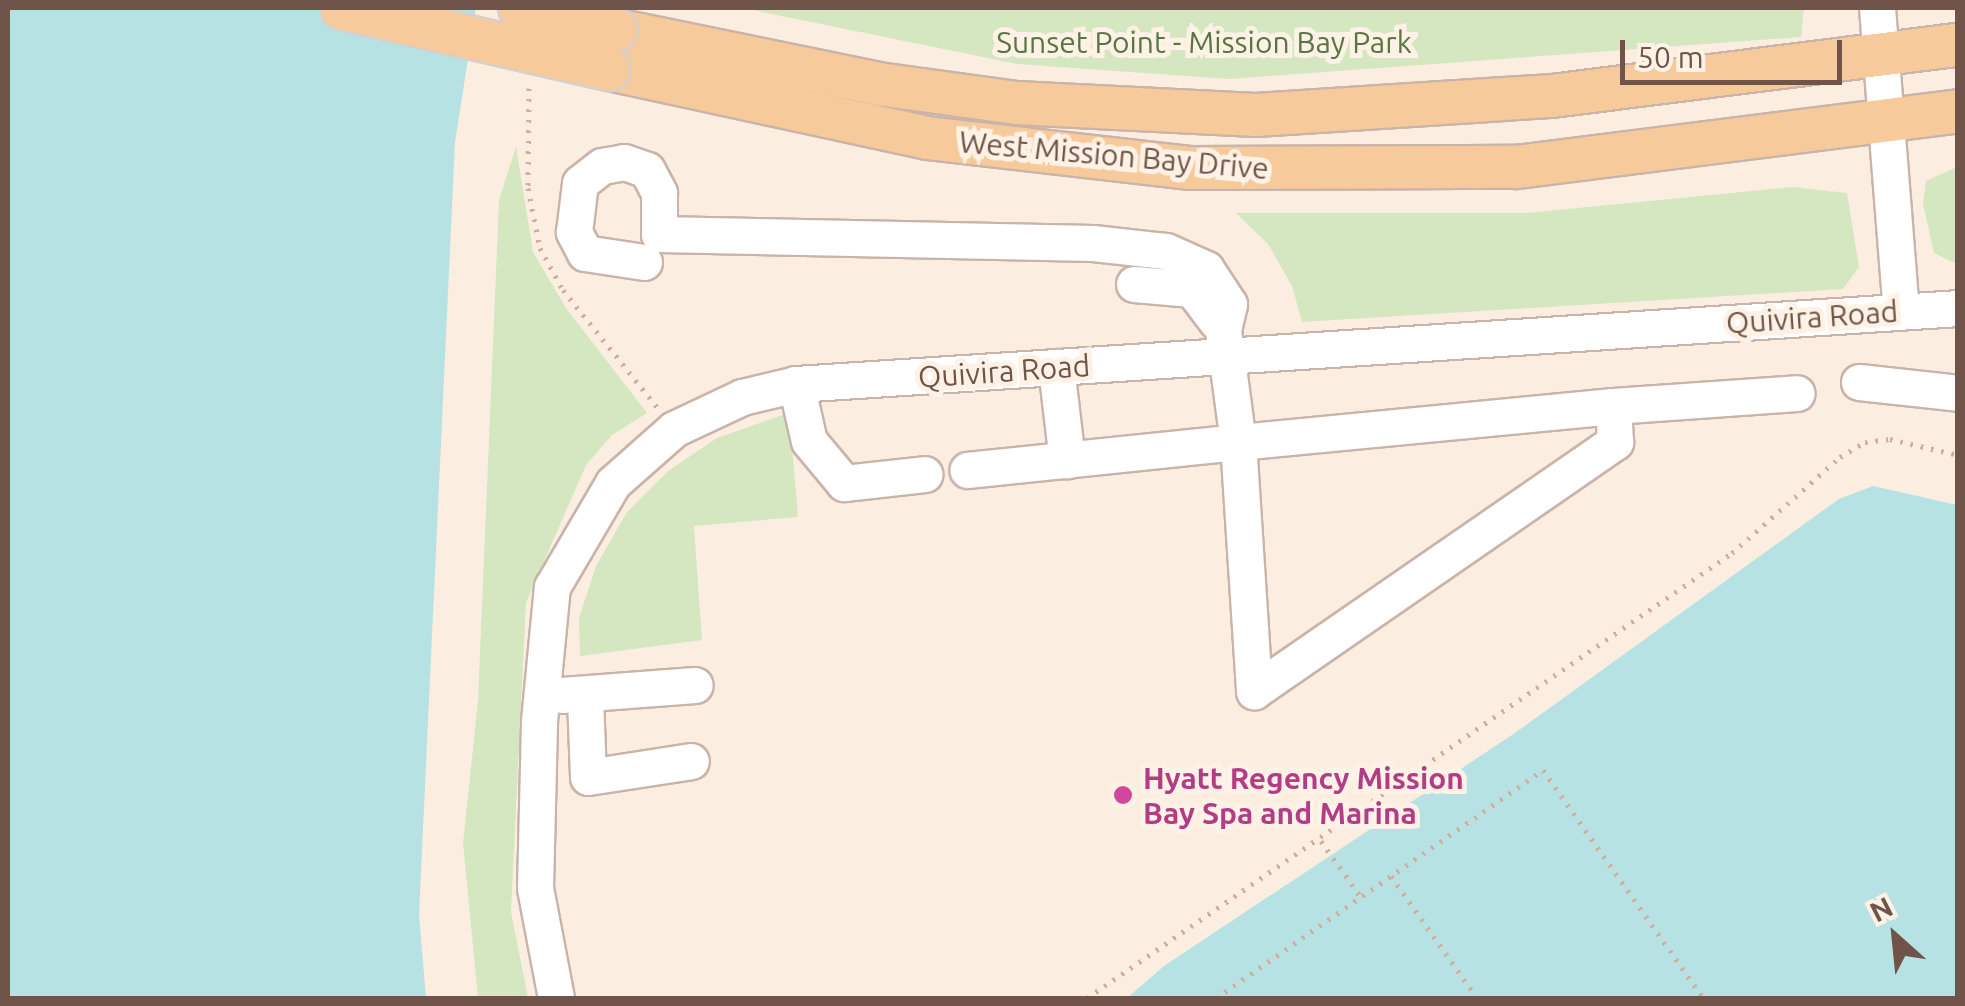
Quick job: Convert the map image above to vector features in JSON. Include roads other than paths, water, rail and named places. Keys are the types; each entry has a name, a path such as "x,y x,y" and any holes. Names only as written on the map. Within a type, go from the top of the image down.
{"main road":[{"name":"West Mission Bay Drive","path":"342,8 612,50 1017,103 1256,115 1419,110 1958,46"},
{"name":"West Mission Bay Drive","path":"520,8 612,50 927,138 1190,168 1517,167 1958,111"}],"street":[{"path":"1878,8 1901,311"},
{"path":"644,262 585,253 574,232 580,183 602,166 624,162 647,170 659,193 659,234 1093,244 1166,251 1206,269 1229,304 1225,343 1238,442 1254,691 1615,442 1613,406"},
{"path":"1134,284 1192,289 1225,343"},
{"name":"Quivira Road","path":"556,998 535,888 542,692 552,587 612,483 674,429 742,397 796,384 1056,367 1225,343 1958,308"},
{"path":"1056,367 1067,460"},
{"path":"1860,382 1958,394"},
{"path":"796,384 810,442 844,483 925,474"},
{"path":"968,470 1613,406 1798,393"},
{"path":"542,692 585,698 695,684"},
{"path":"585,698 588,777 691,762"}],"water":[{"path":"8,8 476,8 455,142 419,915 426,998 8,998"},
{"path":"1873,486 1957,505 1957,998 1127,998 1164,966 1515,733 1839,499"}],"place":[{"name":"Hyatt Regency Mission Bay Spa and Marina","path":"1123,795"}],"park label":[{"name":"Sunset Point - Mission Bay Park","path":"1204,42"}]}
